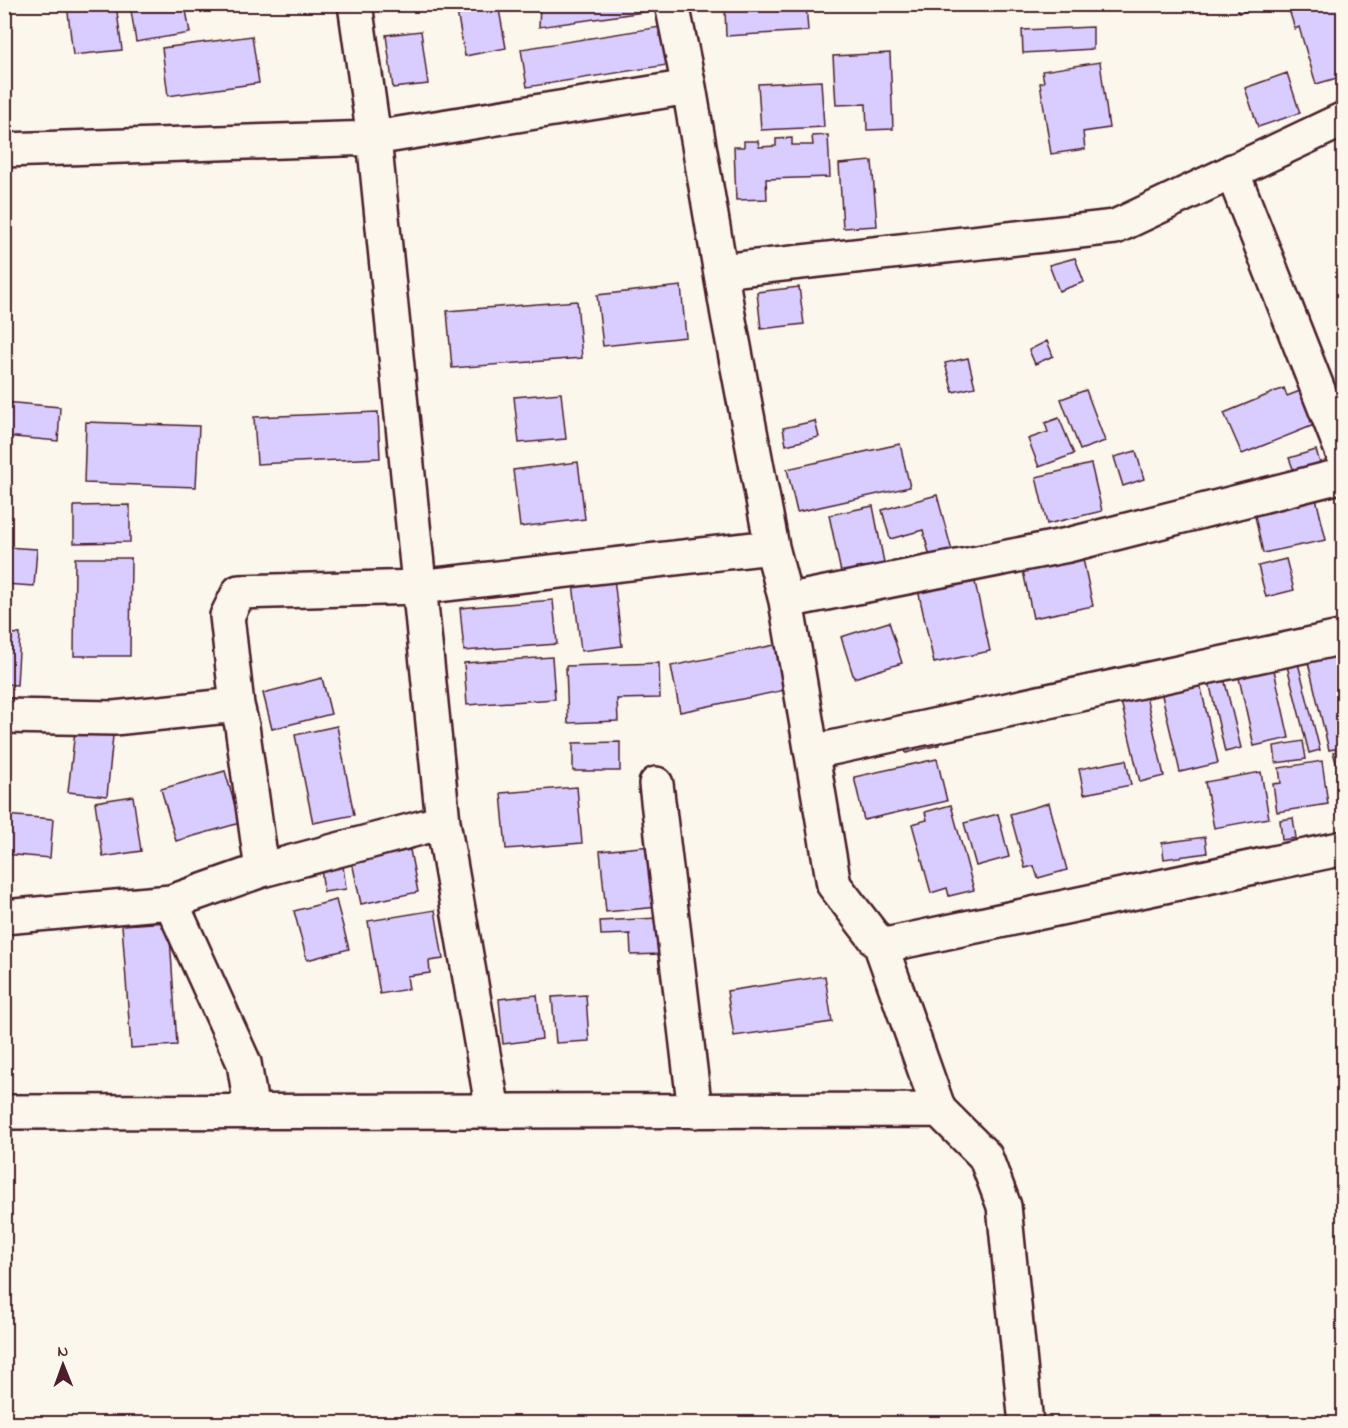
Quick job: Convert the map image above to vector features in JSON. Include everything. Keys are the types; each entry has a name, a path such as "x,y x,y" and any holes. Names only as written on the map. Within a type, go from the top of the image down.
{"street":[{"path":"355,4 374,138 443,822 493,1111"},
{"path":"672,4 772,547 786,601 834,885 881,946 939,1110 985,1156 1005,1206 1026,1424"},
{"path":"4,150 374,138 689,87"},
{"path":"721,271 1115,227 1344,119"},
{"path":"1232,171 1344,456"},
{"path":"786,601 1068,545 1344,475"},
{"path":"262,870 237,705 227,616 239,592 419,587 772,547"},
{"path":"813,752 1344,637"},
{"path":"4,716 114,718 237,705"},
{"path":"656,784 695,1111"},
{"path":"4,917 171,902 262,870 443,822"},
{"path":"881,946 1344,848"},
{"path":"171,902 244,1063 252,1112"},
{"path":"4,1112 939,1110"}],"building":[{"path":"67,4 116,4 122,50 73,55"},
{"path":"130,4 185,4 190,33 136,42"},
{"path":"498,4 506,48 465,56 456,6"},
{"path":"540,4 656,4 657,10 539,27"},
{"path":"806,4 808,31 726,36 725,9"},
{"path":"930,4 973,4 973,7 930,9"},
{"path":"1236,4 1273,4 1238,13"},
{"path":"1319,4 1339,4 1344,18 1344,24 1339,26 1344,40 1344,76 1316,84 1299,27 1295,29 1290,13"},
{"path":"660,27 667,65 527,87 521,49"},
{"path":"1093,27 1093,49 1023,53 1022,30"},
{"path":"421,31 428,84 393,88 386,35"},
{"path":"252,36 259,83 168,96 162,48"},
{"path":"890,53 893,129 867,130 866,104 836,105 833,56"},
{"path":"1100,62 1109,128 1083,132 1085,149 1051,154 1040,83 1044,82 1042,71"},
{"path":"1287,73 1300,113 1258,127 1245,88"},
{"path":"821,81 824,127 761,130 758,84"},
{"path":"828,135 830,177 766,179 767,199 736,200 734,147 744,147 744,141 758,141 759,147 776,146 776,139 792,138 792,145 813,145 812,136"},
{"path":"872,161 877,226 843,228 839,164"},
{"path":"1075,258 1084,282 1059,291 1049,265"},
{"path":"681,286 686,337 603,346 597,295"},
{"path":"799,287 804,324 761,329 757,292"},
{"path":"577,301 582,358 452,368 447,311"},
{"path":"1047,341 1053,356 1035,364 1029,350"},
{"path":"968,358 975,387 953,392 945,363"},
{"path":"1284,388 1287,396 1300,391 1314,425 1242,454 1224,413"},
{"path":"1086,390 1105,441 1080,450 1061,399"},
{"path":"561,393 566,439 519,443 514,397"},
{"path":"4,402 60,407 58,441 4,436"},
{"path":"378,412 380,458 257,464 254,417"},
{"path":"1059,418 1074,454 1039,467 1028,439 1048,432 1045,423"},
{"path":"815,421 819,437 786,445 783,428"},
{"path":"86,422 199,426 196,487 84,483"},
{"path":"900,444 910,487 797,512 787,469"},
{"path":"1316,450 1321,466 1295,474 1289,458"},
{"path":"1136,451 1144,479 1123,486 1114,457"},
{"path":"578,462 585,519 520,527 513,470"},
{"path":"1091,464 1102,511 1047,524 1036,477"},
{"path":"1315,494 1326,540 1263,553 1253,507"},
{"path":"937,495 953,555 931,561 923,530 890,539 882,510"},
{"path":"130,505 130,542 74,543 74,506"},
{"path":"873,506 886,573 843,582 829,515"},
{"path":"4,547 37,549 34,586 4,584"},
{"path":"1082,554 1093,606 1033,618 1022,566"},
{"path":"75,558 131,558 130,656 74,656"},
{"path":"1286,559 1294,590 1266,597 1258,566"},
{"path":"613,570 622,646 581,651 572,575"},
{"path":"973,573 990,651 934,663 917,585"},
{"path":"553,600 557,644 464,651 460,608"},
{"path":"889,622 902,663 854,678 841,637"},
{"path":"4,633 20,634 17,685 4,684"},
{"path":"775,645 785,690 680,712 671,666"},
{"path":"1344,654 1344,747 1329,750 1308,662"},
{"path":"552,657 555,699 467,705 464,663"},
{"path":"659,663 660,698 617,699 618,721 568,723 566,666"},
{"path":"1298,663 1320,750 1309,753 1287,666"},
{"path":"1274,670 1289,738 1254,746 1239,678"},
{"path":"1223,674 1241,748 1225,752 1208,677"},
{"path":"322,678 331,714 272,729 263,693"},
{"path":"1199,679 1218,763 1180,772 1160,687"},
{"path":"1145,691 1164,776 1140,782 1120,697"},
{"path":"76,722 114,726 107,796 68,792"},
{"path":"337,726 354,815 313,823 295,735"},
{"path":"935,728 939,745 906,753 902,736"},
{"path":"1303,741 1306,759 1276,763 1274,746"},
{"path":"620,742 620,771 573,771 573,743"},
{"path":"1344,750 1344,791 1333,752"},
{"path":"937,759 947,801 864,820 854,777"},
{"path":"1126,760 1131,785 1084,794 1079,769"},
{"path":"1322,761 1328,804 1277,812 1273,784 1281,783 1279,768"},
{"path":"225,771 240,823 176,841 161,789"},
{"path":"1261,772 1269,818 1214,828 1205,782"},
{"path":"577,787 582,843 506,849 501,793"},
{"path":"133,796 141,851 103,857 95,802"},
{"path":"1049,803 1067,870 1038,878 1034,866 1025,868 1010,814"},
{"path":"951,805 974,890 949,896 947,888 931,893 912,824 927,820 925,812"},
{"path":"998,814 1009,857 976,866 964,823"},
{"path":"4,815 53,819 50,858 4,854"},
{"path":"1293,818 1296,838 1282,840 1280,820"},
{"path":"1205,837 1207,853 1164,859 1162,843"},
{"path":"651,846 658,907 606,912 600,851"},
{"path":"410,850 418,892 361,904 352,862"},
{"path":"342,858 346,889 324,892 320,860"},
{"path":"336,900 349,949 307,960 294,911"},
{"path":"435,910 443,959 429,961 430,973 407,976 409,989 380,994 368,921"},
{"path":"658,918 660,954 631,955 630,934 601,935 600,921"},
{"path":"169,922 177,1045 131,1048 122,925"},
{"path":"825,976 832,1022 734,1036 727,991"},
{"path":"537,995 542,1039 503,1044 499,999"},
{"path":"586,995 589,1041 556,1043 552,997"}]}
